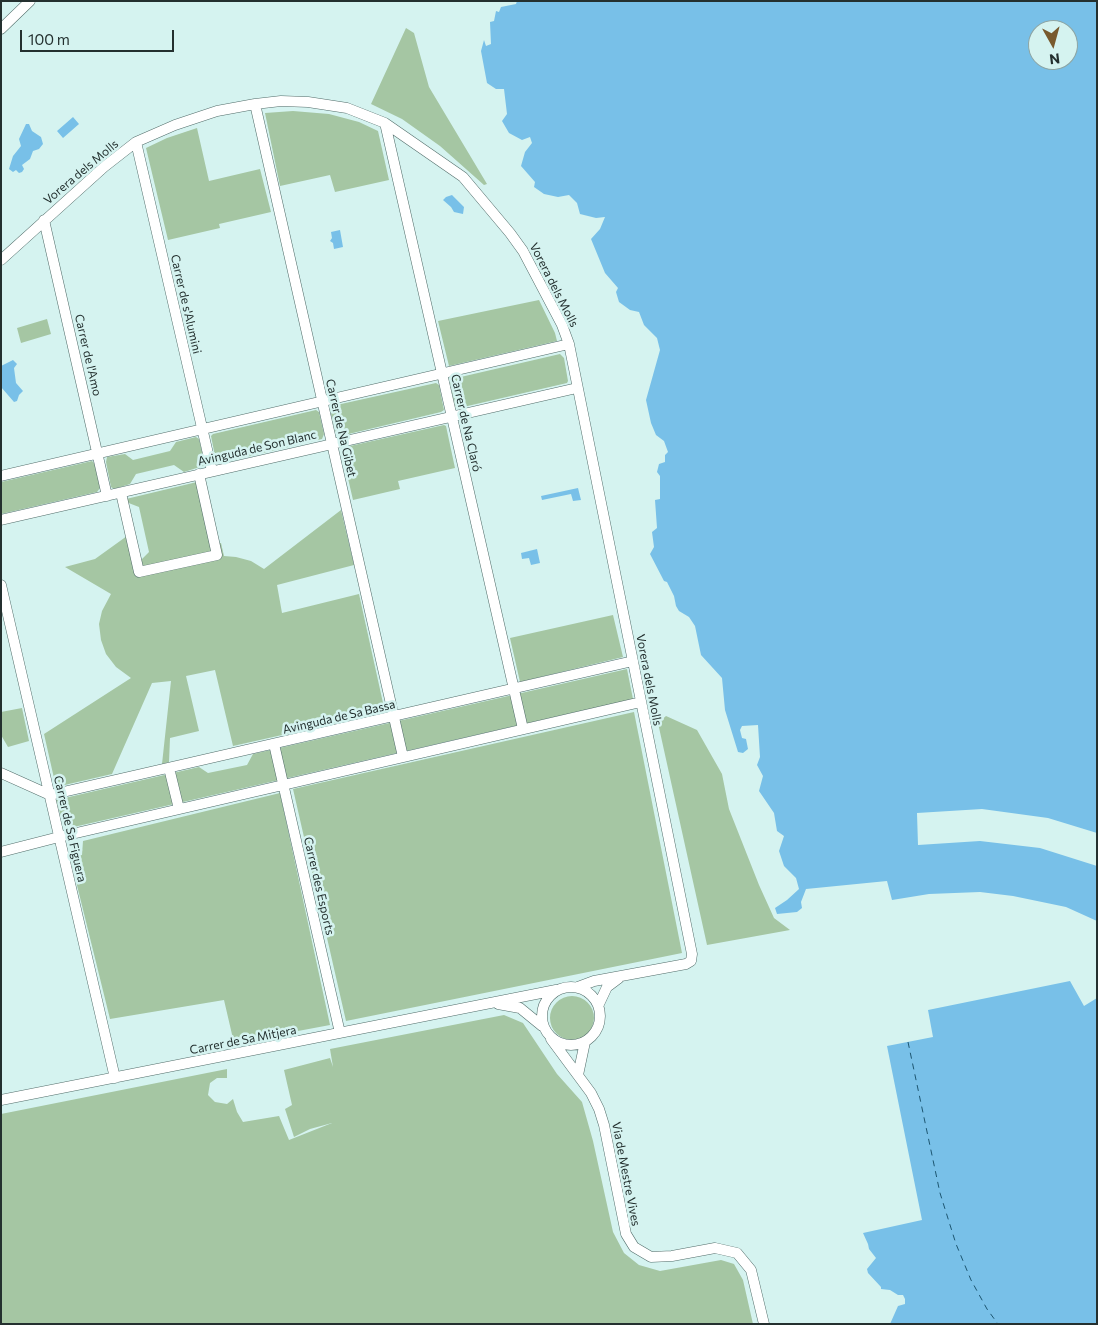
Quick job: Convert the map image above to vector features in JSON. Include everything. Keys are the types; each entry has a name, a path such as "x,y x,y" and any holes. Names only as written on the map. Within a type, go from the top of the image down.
{"street":[{"path":"1,29 30,1"},
{"name":"Vorera dels Molls","path":"1,260 104,167 136,142 208,114 255,104 282,102 308,102 346,108 385,123 463,177 510,233 523,251 554,308 569,344 692,954 691,961 686,964 594,980 578,986"},
{"name":"Carrer de Na Gibet","path":"255,104 403,757"},
{"name":"Carrer de Na Claró","path":"385,123 523,729"},
{"name":"Carrer de s'Alumini","path":"136,142 212,471"},
{"name":"Carrer de l'Amo","path":"44,220 107,496"},
{"path":"1,476 569,344"},
{"name":"Avinguda de Son Blanc","path":"1,520 577,388"},
{"path":"121,493 139,572 217,554 199,474"},
{"name":"Carrer de Sa Figuera","path":"1,585 114,1078"},
{"name":"Avinguda de Sa Bassa","path":"50,795 633,662"},
{"path":"1,852 283,784 641,702"},
{"name":"Carrer des Esports","path":"274,744 340,1033"},
{"path":"168,768 179,809"},
{"path":"1,773 50,795"},
{"path":"598,1004 607,987 620,977"},
{"path":"578,986 589,992 598,1004 600,1018 596,1032 585,1042 574,1045 562,1045 551,1039 542,1026 542,1010 547,998 556,990 578,986"},
{"name":"Carrer de Sa Mitjera","path":"1,1100 556,990"},
{"name":"Carrer de Sa Mitjera","path":"490,1003 520,1008 542,1026"},
{"name":"Via de Mestre Vives","path":"551,1039 595,1101 604,1125 626,1234 634,1247 650,1256 672,1256 715,1248 737,1253 751,1270 764,1324"},
{"path":"578,1075 585,1042"}],"green space":[{"path":"406,28 414,33 429,87 487,184 484,185 440,146 402,119 371,104"},
{"path":"293,111 329,114 359,122 378,131 389,180 335,192 330,175 280,186 265,113"},
{"path":"197,128 209,181 260,169 271,212 219,224 220,228 168,240 146,148 167,138"},
{"path":"539,300 557,341 449,366 438,321"},
{"path":"47,319 51,334 21,343 17,328"},
{"path":"560,354 564,358 567,383 459,408 455,406 450,382 452,379"},
{"path":"436,383 439,385 444,410 441,412 340,436 336,433 330,410 332,406"},
{"path":"316,410 319,412 324,434 322,439 220,463 216,461 211,436 213,434"},
{"path":"446,426 455,468 398,481 400,489 353,500 341,448"},
{"path":"196,437 199,439 205,464 203,466 184,472 174,465 136,474 130,484 114,489 111,487 106,462 107,457 125,454 133,460 170,451 176,442"},
{"path":"92,461 95,464 100,488 97,492 1,514 1,482"},
{"path":"197,482 211,543 221,543 224,556 251,561 264,569 341,510 354,565 277,585 282,613 359,594 385,712 233,746 215,670 186,676 199,731 170,738 169,762 162,764 171,681 152,683 112,774 56,787 44,734 131,678 116,667 106,654 101,640 99,624 102,611 111,594 65,567 95,559 127,536 140,561 149,552 139,507 126,502 126,499"},
{"path":"613,615 623,657 520,682 510,638"},
{"path":"627,669 633,699 65,829 56,800 199,767 208,773 247,765 253,754"},
{"path":"22,708 29,741 8,747 1,735 1,712"},
{"path":"634,712 682,953 346,1021 293,789"},
{"path":"666,716 697,730 722,774 729,809 774,918 790,930 707,945 658,723"},
{"path":"280,793 330,1025 234,1043 224,1000 110,1019 70,857 82,855 83,841"},
{"path":"568,996 576,996 588,1002 594,1018 588,1034 576,1040 568,1040 556,1034 550,1022 550,1014 556,1002"},
{"path":"504,1015 523,1023 557,1074 582,1102 593,1141 613,1232 624,1253 639,1265 660,1271 721,1260 734,1264 743,1280 753,1324 1,1324 1,1114 227,1069 227,1078 217,1078 210,1083 208,1095 215,1102 227,1104 233,1099 237,1112 243,1122 279,1116 289,1140 332,1123 310,1129 294,1137 285,1109 292,1105 284,1070 330,1058 333,1067 330,1049"}],"water":[{"path":"517,1 1097,1 1097,921 1066,907 1013,896 980,892 929,894 892,900 887,881 806,889 801,902 802,908 797,912 777,914 775,908 799,889 796,878 784,866 779,851 784,836 777,831 774,813 759,791 763,776 757,765 760,757 758,725 742,726 740,730 742,738 746,739 748,749 743,753 738,752 725,710 722,678 701,655 695,626 689,617 679,611 667,582 664,581 650,554 654,547 652,532 657,528 655,500 660,499 660,476 657,472 659,464 665,462 665,455 668,452 664,441 656,435 651,423 646,400 660,350 657,338 644,325 639,312 630,310 619,302 616,292 618,288 605,273 591,239 600,229 605,217 596,218 580,214 577,203 569,195 558,197 544,194 534,187 535,182 521,166 525,152 532,143 530,137 522,140 509,133 502,121 507,114 504,89 496,89 487,83 481,51 484,40 486,46 491,44 490,22 494,21 496,11 499,12 501,7 516,4"},
{"path":"73,117 79,124 63,138 57,131"},
{"path":"26,124 29,124 32,131 41,137 43,144 39,149 33,151 30,159 22,165 24,169 22,172 19,173 16,170 13,172 9,169 13,156 21,146 19,139"},
{"path":"452,195 464,207 463,214 454,212 443,200"},
{"path":"340,230 343,247 334,249 333,243 330,241 332,238 331,232"},
{"path":"13,360 17,364 14,368 16,383 23,391 17,401 14,402 1,387 1,366"},
{"path":"578,488 581,500 573,501 571,494 542,500 541,496"},
{"path":"537,549 540,563 531,565 529,558 522,559 521,553"},
{"path":"1070,981 1084,1006 1097,998 1097,1324 890,1324 898,1306 905,1304 905,1299 903,1295 881,1289 868,1273 867,1269 876,1258 869,1249 863,1233 922,1220 887,1046 933,1037 928,1010"}],"pier":[{"path":"982,809 1048,818 1097,833 1097,866 1040,848 980,841 918,845 917,813"}],"ferry route":[{"path":"908,1042 940,1193 956,1244 971,1280 987,1309 998,1324"}]}
